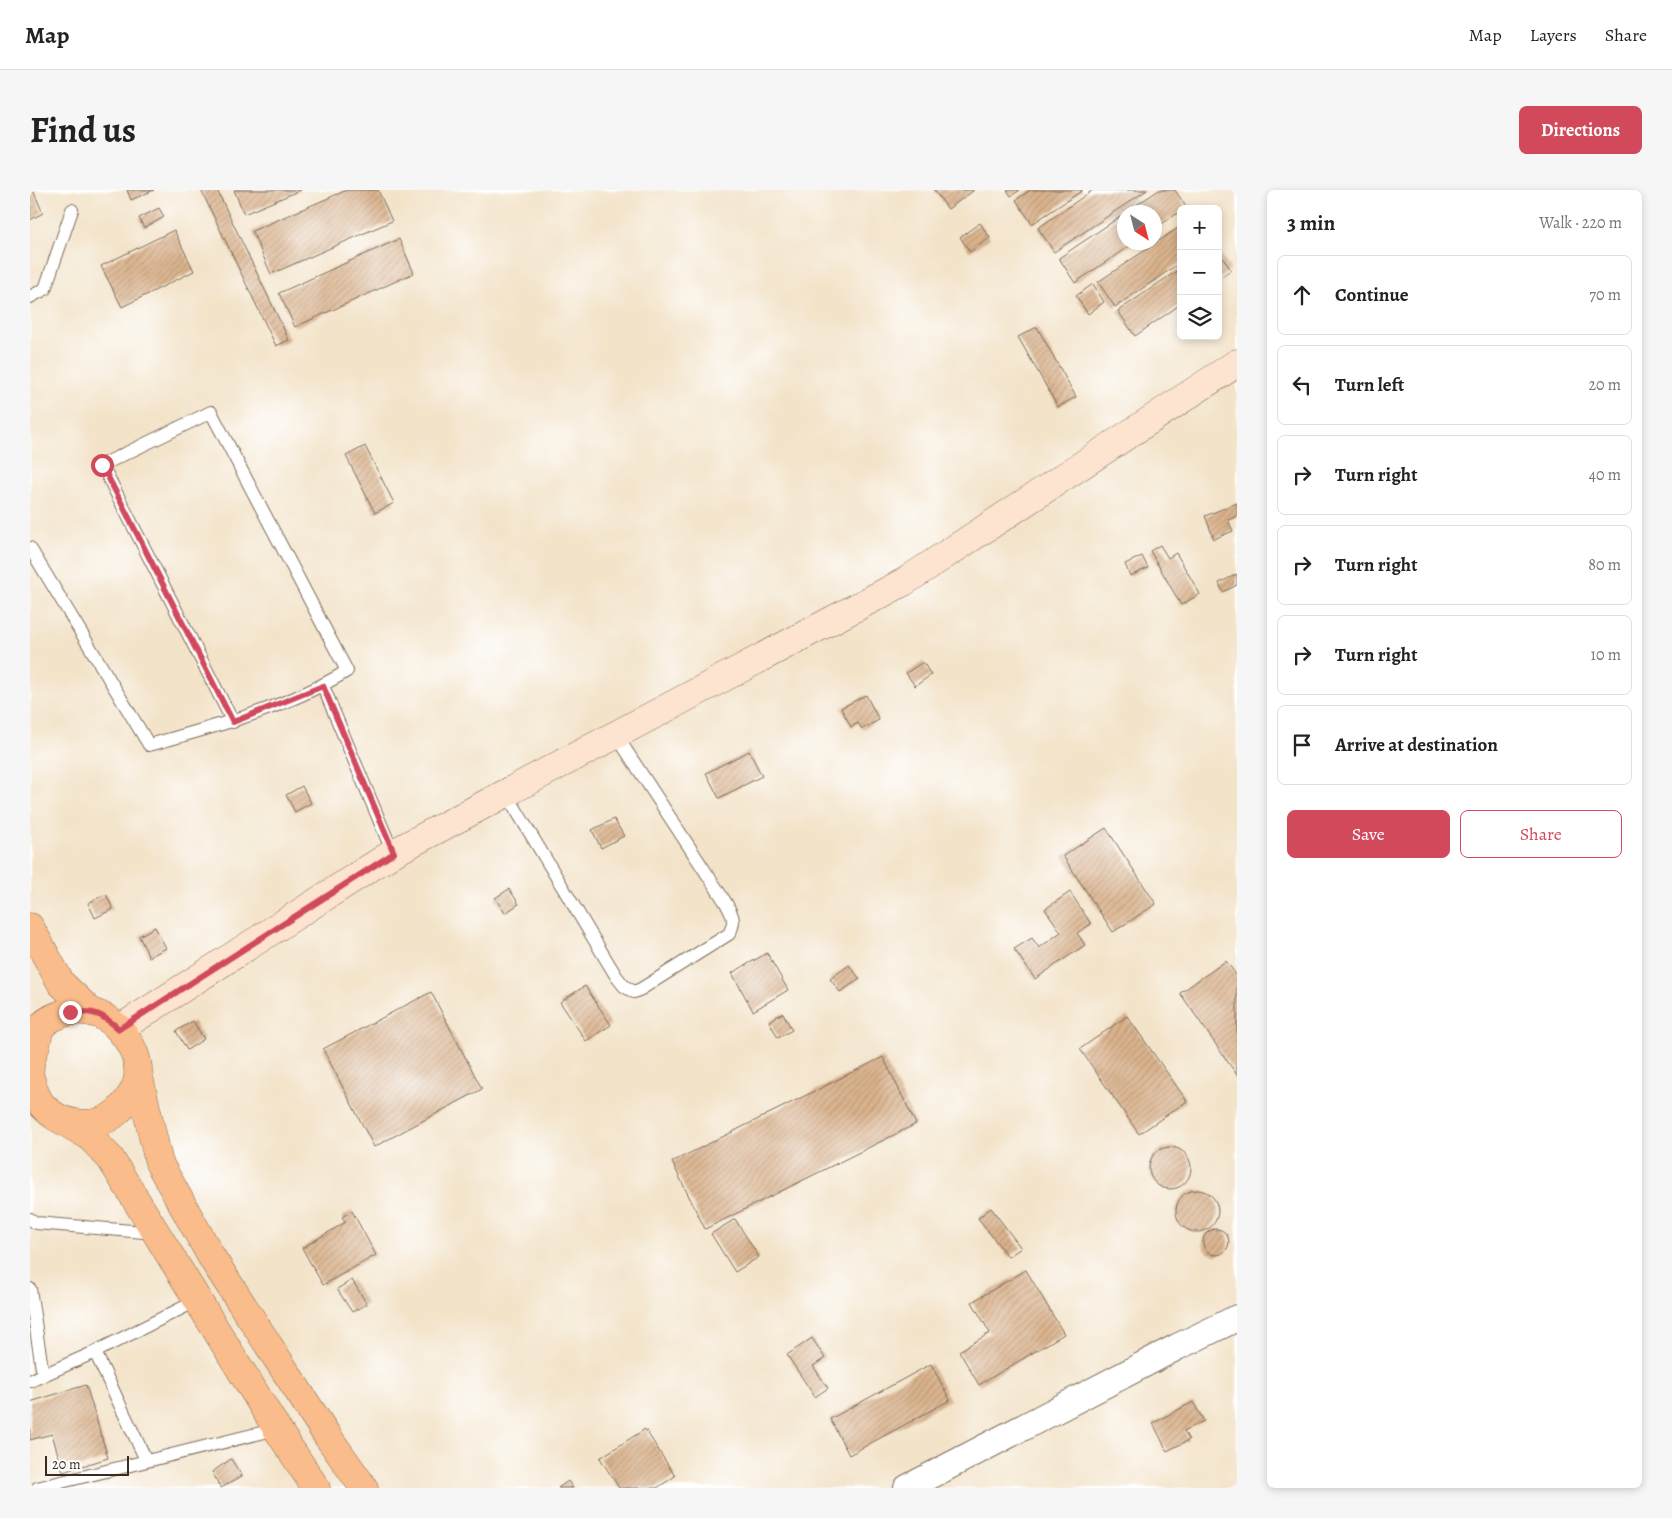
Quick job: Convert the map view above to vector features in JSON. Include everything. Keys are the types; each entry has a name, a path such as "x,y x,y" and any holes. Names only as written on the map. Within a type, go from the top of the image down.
{"main road":[{"path":"30,927 61,983 90,1012"},
{"path":"30,1066 30,1059 41,1027 54,1016 70,1012 90,1012 107,1018 130,1042 136,1056 138,1077 159,1164 212,1258 323,1429 364,1488"},
{"path":"43,1111 69,1122 85,1124 101,1121 115,1114 127,1102 138,1077"},
{"path":"30,1078 43,1111 89,1136 110,1158 277,1429 316,1488"}],"street":[{"path":"119,1029 394,853 904,582 1237,363"},
{"path":"907,1488 1177,1347 1237,1318"}],"lane":[{"path":"30,297 45,289 72,210"},
{"path":"30,548 150,744 233,722 323,686 347,671 211,412 102,465 233,722"},
{"path":"323,686 394,853"},
{"path":"506,793 616,976 624,986 634,992 641,989 729,934 734,925 733,916 726,903 616,735"},
{"path":"30,1219 36,1223 156,1233"},
{"path":"30,1289 43,1375"},
{"path":"30,1381 95,1352 198,1300"},
{"path":"95,1352 146,1460"},
{"path":"37,1488 277,1429"}],"building":[{"path":"30,190 33,190 43,213 30,220"},
{"path":"127,190 154,190 131,200"},
{"path":"201,190 217,190 289,340 276,346"},
{"path":"234,190 301,190 244,214"},
{"path":"347,190 378,190 392,221 271,274 252,231"},
{"path":"934,190 973,190 973,191 948,209"},
{"path":"1007,190 1020,190 1011,196"},
{"path":"1030,190 1083,190 1032,224 1016,200"},
{"path":"1093,190 1147,190 1124,205 1117,205 1117,210 1054,252 1038,228"},
{"path":"1159,190 1175,190 1185,205 1177,205 1177,214 1162,224 1162,205 1136,205"},
{"path":"159,208 164,217 144,228 139,218"},
{"path":"1117,219 1117,250 1123,250 1075,283 1059,258"},
{"path":"980,223 990,238 970,252 960,237"},
{"path":"1177,229 1177,265 1115,307 1098,282 1145,250 1162,250 1162,239"},
{"path":"174,230 194,271 122,307 101,266"},
{"path":"399,239 414,273 295,327 279,293"},
{"path":"1222,257 1231,270 1222,276"},
{"path":"1177,271 1177,307 1135,336 1118,311"},
{"path":"1093,284 1104,302 1088,314 1076,296"},
{"path":"1037,327 1076,397 1058,407 1018,337"},
{"path":"365,446 394,503 375,513 346,456"},
{"path":"1237,503 1237,516 1228,520 1233,531 1214,539 1205,516"},
{"path":"1160,545 1168,558 1176,553 1200,594 1181,605 1150,551"},
{"path":"1142,556 1148,568 1130,576 1125,564"},
{"path":"1237,574 1237,585 1223,592 1219,583"},
{"path":"923,662 931,675 915,686 906,673"},
{"path":"866,695 879,720 862,729 858,723 851,727 841,708"},
{"path":"749,751 762,776 719,798 706,773"},
{"path":"302,786 311,803 295,812 286,795"},
{"path":"614,819 624,836 601,848 592,830"},
{"path":"1106,828 1156,904 1113,932 1063,856"},
{"path":"509,889 519,904 505,913 495,898"},
{"path":"1070,892 1091,924 1077,933 1085,945 1035,979 1014,949 1032,938 1039,948 1061,932 1045,909"},
{"path":"106,894 113,909 95,918 88,903"},
{"path":"155,927 166,948 149,957 139,936"},
{"path":"767,953 788,990 753,1011 732,973"},
{"path":"1226,961 1237,976 1237,1075 1180,993"},
{"path":"849,965 860,979 840,992 830,979"},
{"path":"585,986 611,1025 586,1041 560,1002"},
{"path":"431,992 482,1089 374,1147 323,1049"},
{"path":"783,1013 792,1030 778,1038 769,1021"},
{"path":"1127,1016 1187,1101 1139,1134 1080,1049"},
{"path":"193,1021 204,1039 187,1050 176,1031"},
{"path":"883,1057 916,1124 705,1229 672,1162"},
{"path":"1170,1147 1185,1153 1191,1168 1185,1183 1170,1189 1155,1183 1149,1168 1155,1153"},
{"path":"1197,1190 1212,1196 1218,1211 1212,1226 1197,1232 1182,1226 1176,1211 1182,1196"},
{"path":"991,1208 1021,1248 1008,1257 978,1218"},
{"path":"352,1211 376,1255 323,1285 302,1248 346,1222 342,1217"},
{"path":"735,1219 759,1257 735,1272 711,1234"},
{"path":"1216,1229 1225,1233 1229,1242 1225,1251 1216,1255 1207,1251 1203,1242 1207,1233"},
{"path":"1026,1270 1064,1334 979,1385 959,1351 990,1333 972,1302"},
{"path":"352,1280 367,1304 352,1312 337,1289"},
{"path":"812,1338 825,1358 813,1366 828,1388 815,1397 787,1355"},
{"path":"931,1364 950,1400 849,1455 830,1419"},
{"path":"86,1385 108,1458 63,1472 52,1434 30,1440 30,1402"},
{"path":"1193,1402 1204,1421 1184,1431 1189,1440 1167,1451 1153,1423"},
{"path":"645,1429 675,1476 657,1488 619,1488 600,1458"},
{"path":"231,1459 242,1476 221,1488 212,1472"},
{"path":"568,1481 573,1488 558,1488"}],"route":[{"path":"70,1012 90,1012 107,1018 119,1029 394,853 323,686 233,722 102,465"}]}
